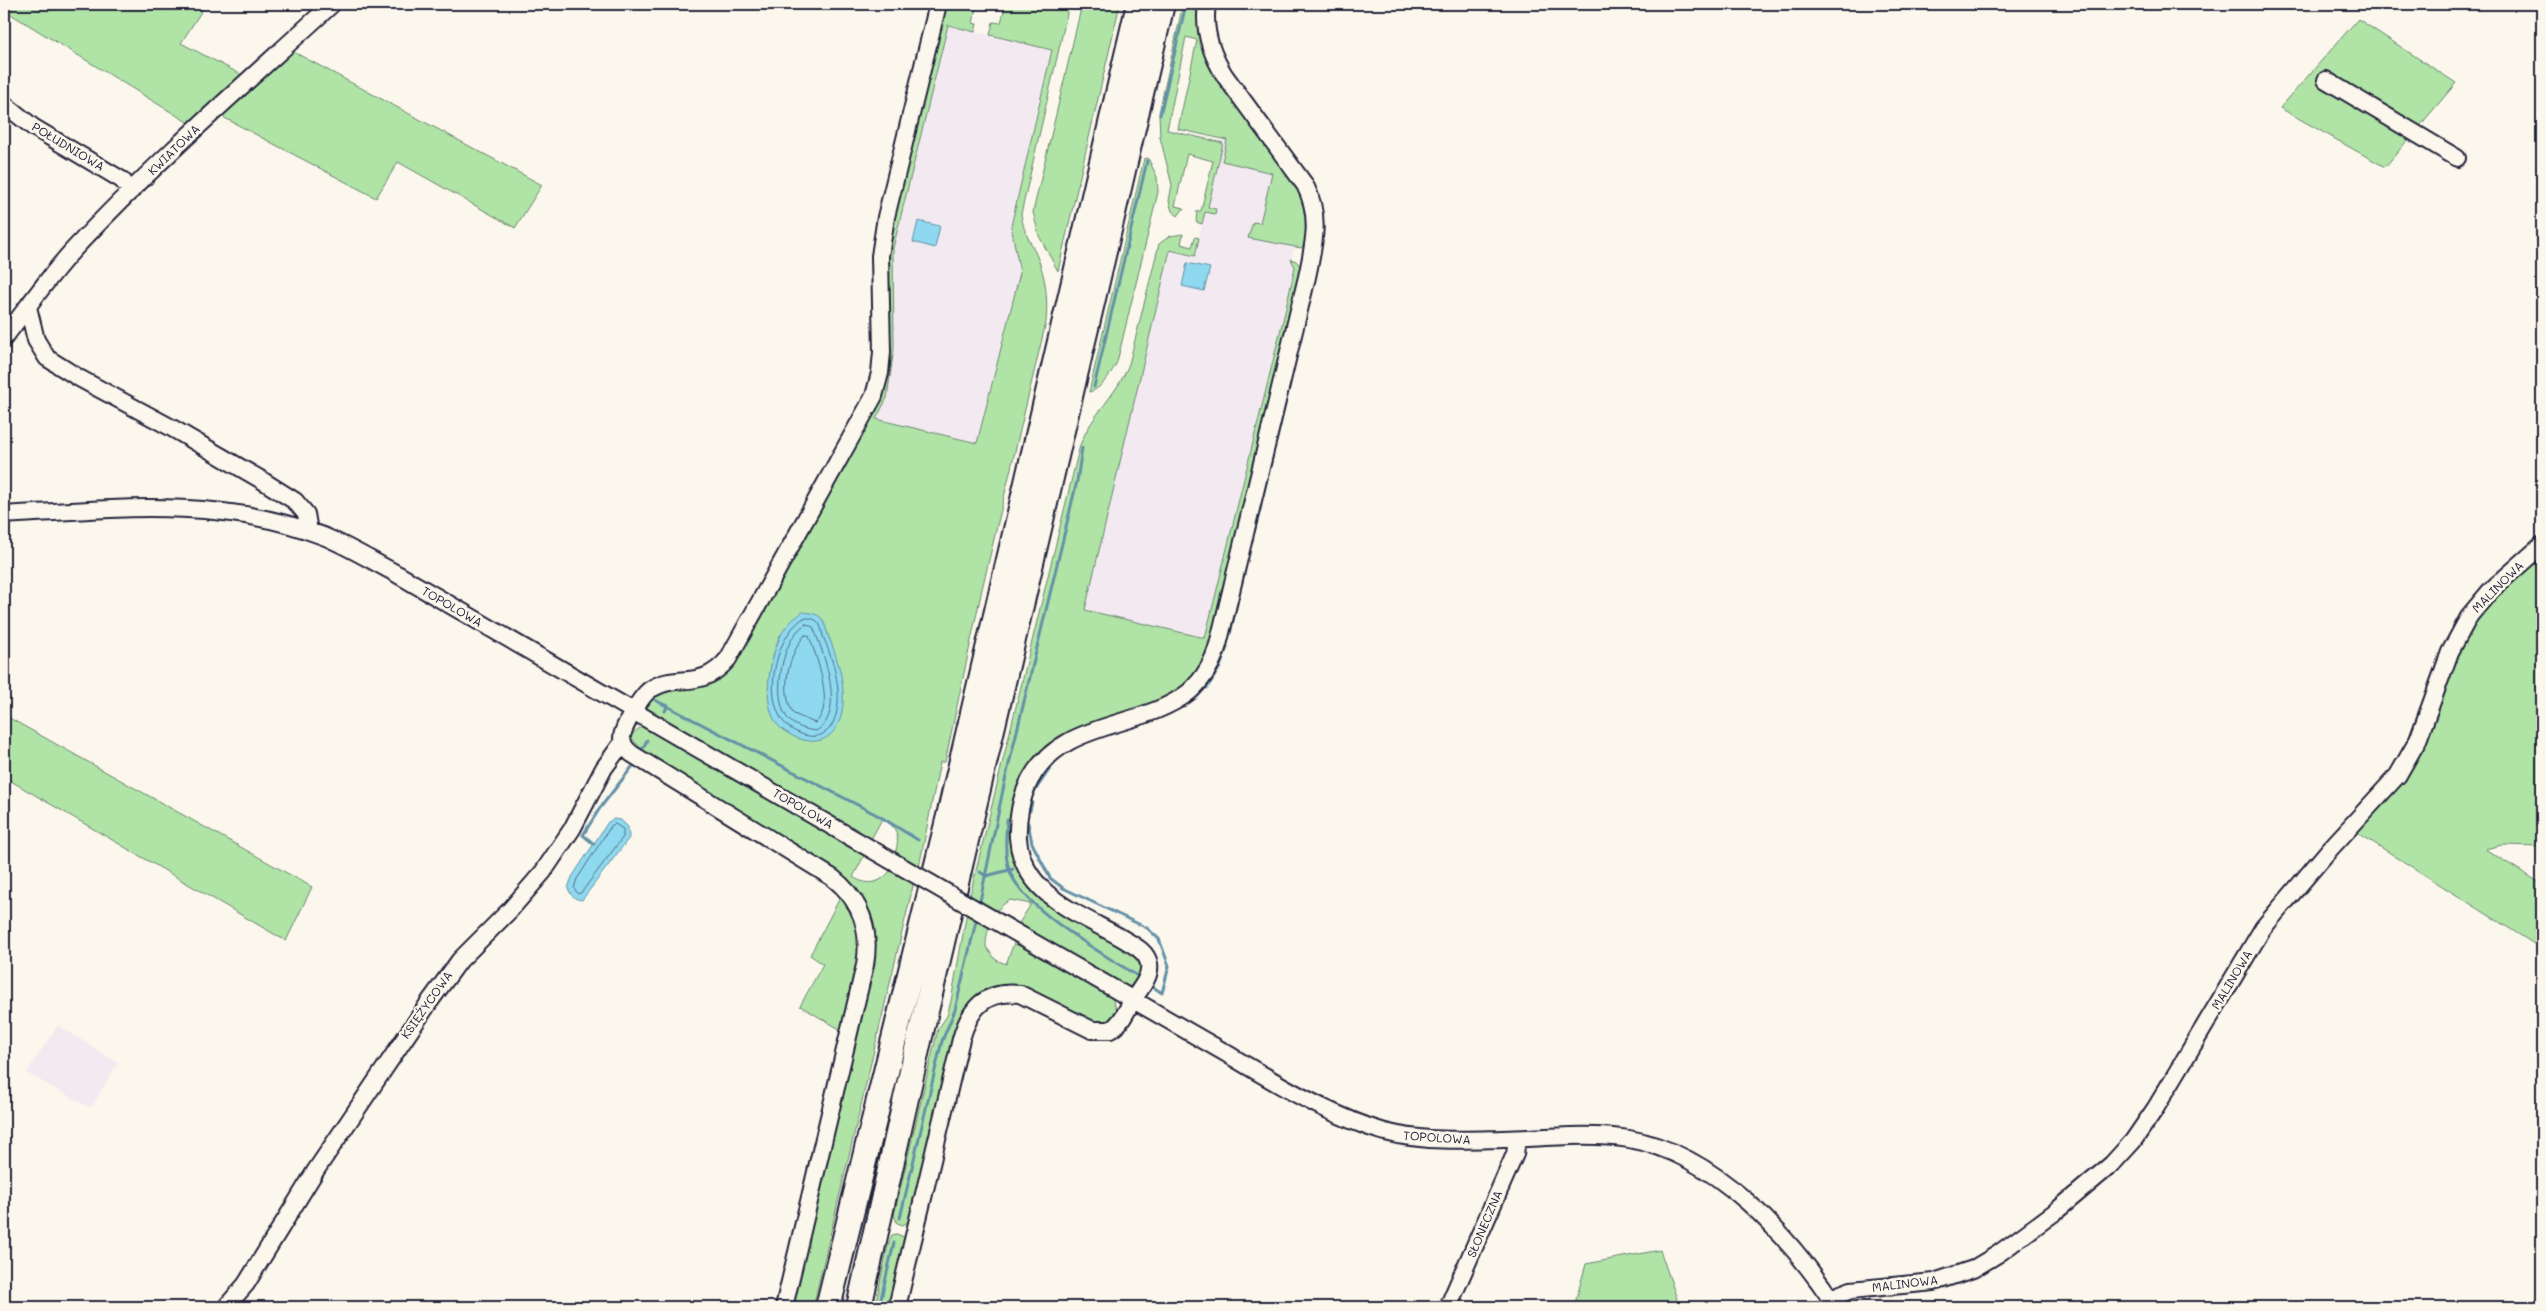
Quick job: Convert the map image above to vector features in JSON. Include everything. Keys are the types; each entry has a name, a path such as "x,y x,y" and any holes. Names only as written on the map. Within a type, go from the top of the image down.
{"highway":[{"path":"828,1307 951,807 1139,4"},
{"path":"859,1307 918,1045 1162,4"}],"street":[{"name":"KWIATOWA","path":"4,338 73,250 131,191 248,79 332,4"},
{"name":"KSIĘŻYCOWA","path":"226,1307 246,1284 316,1170 430,1001 460,960 510,910 543,872 572,829 604,768 623,742 622,734 642,698 652,688 705,677 718,669 728,659 874,396 880,373 882,352 880,256 886,216 938,4"},
{"path":"897,1307 961,1039 972,1012 993,996 1006,993 1020,994 1092,1030 1105,1031 1116,1026 1148,974 1146,956 1131,944 1058,902 1042,890 1025,865 1018,839 1027,785 1039,765 1054,750 1085,734 1176,700 1196,685 1210,667 1219,641 1307,277 1316,228 1313,204 1305,185 1225,76 1215,58 1205,23 1207,4"},
{"path":"2326,80 2457,158"},
{"name":"POŁUDNIOWA","path":"4,104 32,127 122,180 131,191"},
{"path":"28,307 36,340 47,358 79,378 172,428 282,492 306,514 308,531"},
{"name":"TOPOLOWA","path":"4,515 104,509 169,508 248,516 308,531 339,543 389,570 1305,1099 1366,1126 1398,1135 1430,1139 1606,1136 1648,1144 1677,1155 1718,1180 1754,1209 1797,1252 1833,1303"},
{"name":"MALINOWA","path":"1833,1303 1851,1290 1934,1282 1973,1269 1998,1254 2055,1212 2112,1164 2132,1141 2155,1109 2264,928 2329,850 2390,785 2405,764 2423,729 2450,652 2470,615 2491,590 2542,545"},
{"path":"623,742 632,754 833,878 853,897 863,917 868,945 865,965 784,1307"},
{"name":"SŁONECZNA","path":"1448,1307 1514,1154 1517,1139"}],"shaded area":[{"path":"948,25 1052,50 1011,226 1020,273 978,443 876,419 887,398 894,348 893,248"},
{"path":"1222,133 1260,142 1302,246 1294,248 1291,259 1295,267 1286,308 1205,639 1085,611 1170,250 1195,255"},
{"path":"58,1025 118,1063 91,1108 26,1073"}],"green space":[{"path":"4,4 206,4 181,43 242,75 279,44 542,185 515,228 398,162 376,198 219,115 202,131 4,10"},
{"path":"944,4 977,4 973,23 977,24 975,32 948,25 893,248 894,348 887,398 876,419 977,443 1020,273 1011,226 1052,50 990,35 993,22 1001,23 1005,6 998,4 1066,4 1067,14 1021,214 1025,231 1039,262 1044,279 1047,304 1046,322 982,589 945,762 940,762 919,867 895,854 896,833 891,825 882,819 870,841 647,712 646,705 654,693 707,683 869,415 887,246","holes":["822,619 836,659 841,686 842,699 836,727 776,722 770,700 769,678 780,635"]},
{"path":"1082,4 1120,4 1058,271 1039,236 1033,212"},
{"path":"1183,4 1204,4 1202,20 1263,133 1307,204 1307,245 1301,248 1248,238 1253,222 1260,223 1272,173 1222,161 1227,140 1178,129 1197,40 1186,37 1167,130 1223,143 1208,207 1216,209 1215,214 1205,212 1202,224 1196,222 1197,211 1201,211 1213,161 1187,154 1175,206 1184,208 1178,216 1172,211 1169,201 1172,185 1160,137 1159,113"},
{"path":"2358,19 2456,83 2385,167 2280,108"},
{"path":"1148,158 1157,177 1158,192 1117,362 1102,384 1089,392 1144,159"},
{"path":"1183,234 1181,244 1192,247 1195,237 1199,238 1195,256 1170,250 1085,610 1205,638 1286,308 1295,267 1291,259 1296,261 1303,269 1213,646 1191,679 1172,695 1153,705 1094,724 1057,740 1041,753 1027,771 1022,874 1137,955 1142,967 1137,982 1129,987 1116,984 1018,925 1031,904 1010,900 999,909 989,927 986,940 986,947 996,960 1006,964 1014,943 1112,998 1116,1008 1119,1009 1110,1020 1096,1024 1026,989 964,1012 958,1022 911,1220 903,1225 897,1223 894,1215 938,1029 947,1016 951,1001 970,895 1080,445 1129,364 1159,244 1170,236"},
{"path":"2542,552 2542,846 2502,845 2485,849 2542,884 2542,949 2355,831 2389,794 2459,646 2490,599"},
{"path":"4,715 312,887 286,941 4,777"},
{"path":"642,726 864,856 853,877 858,880 863,882 878,881 890,871 912,883 913,886 813,1307 791,1307 875,947 871,922 860,897 837,872 643,751 630,736"},
{"path":"842,894 857,922 862,940 859,974 843,1031 800,1006 823,964 810,955"},
{"path":"897,1234 906,1238 889,1307 875,1307 888,1245 892,1235"},
{"path":"1660,1250 1677,1299 1675,1307 1574,1307 1586,1264"}],"water":[{"path":"918,221 940,226 935,248 913,242"},
{"path":"1187,263 1210,268 1204,291 1182,286"},
{"path":"803,612 817,615 824,622 838,662 843,691 843,706 836,728 829,736 820,740 809,741 797,738 783,730 776,722 771,712 768,686 772,659 782,633"},
{"path":"614,819 621,820 628,827 629,838 582,900 575,898 568,888 572,877 608,822"}],"waterway":[{"path":"1160,115 1186,4"},
{"path":"1094,387 1147,161"},
{"path":"1276,442 1285,404"},
{"path":"979,906 1004,785 1077,481 1082,448"},
{"path":"1263,495 1273,454"},
{"path":"1254,532 1261,506"},
{"path":"1230,634 1244,572"},
{"path":"1207,688 1220,667 1227,647"},
{"path":"1182,707 1199,695"},
{"path":"655,700 879,816 918,840"},
{"path":"665,711 668,705"},
{"path":"643,748 647,740"},
{"path":"1034,792 1056,760"},
{"path":"594,844 583,835 600,808 632,767"},
{"path":"1030,811 1032,802"},
{"path":"1007,820 1007,863 1017,885 1047,915 1142,979"},
{"path":"1028,823 1032,843 1050,878 1063,888 1147,928 1159,939 1169,966 1162,993 1149,984"},
{"path":"980,872 986,876 1013,869"},
{"path":"900,1218 942,1041 955,1010 977,917"},
{"path":"879,1307 894,1243"}]}
